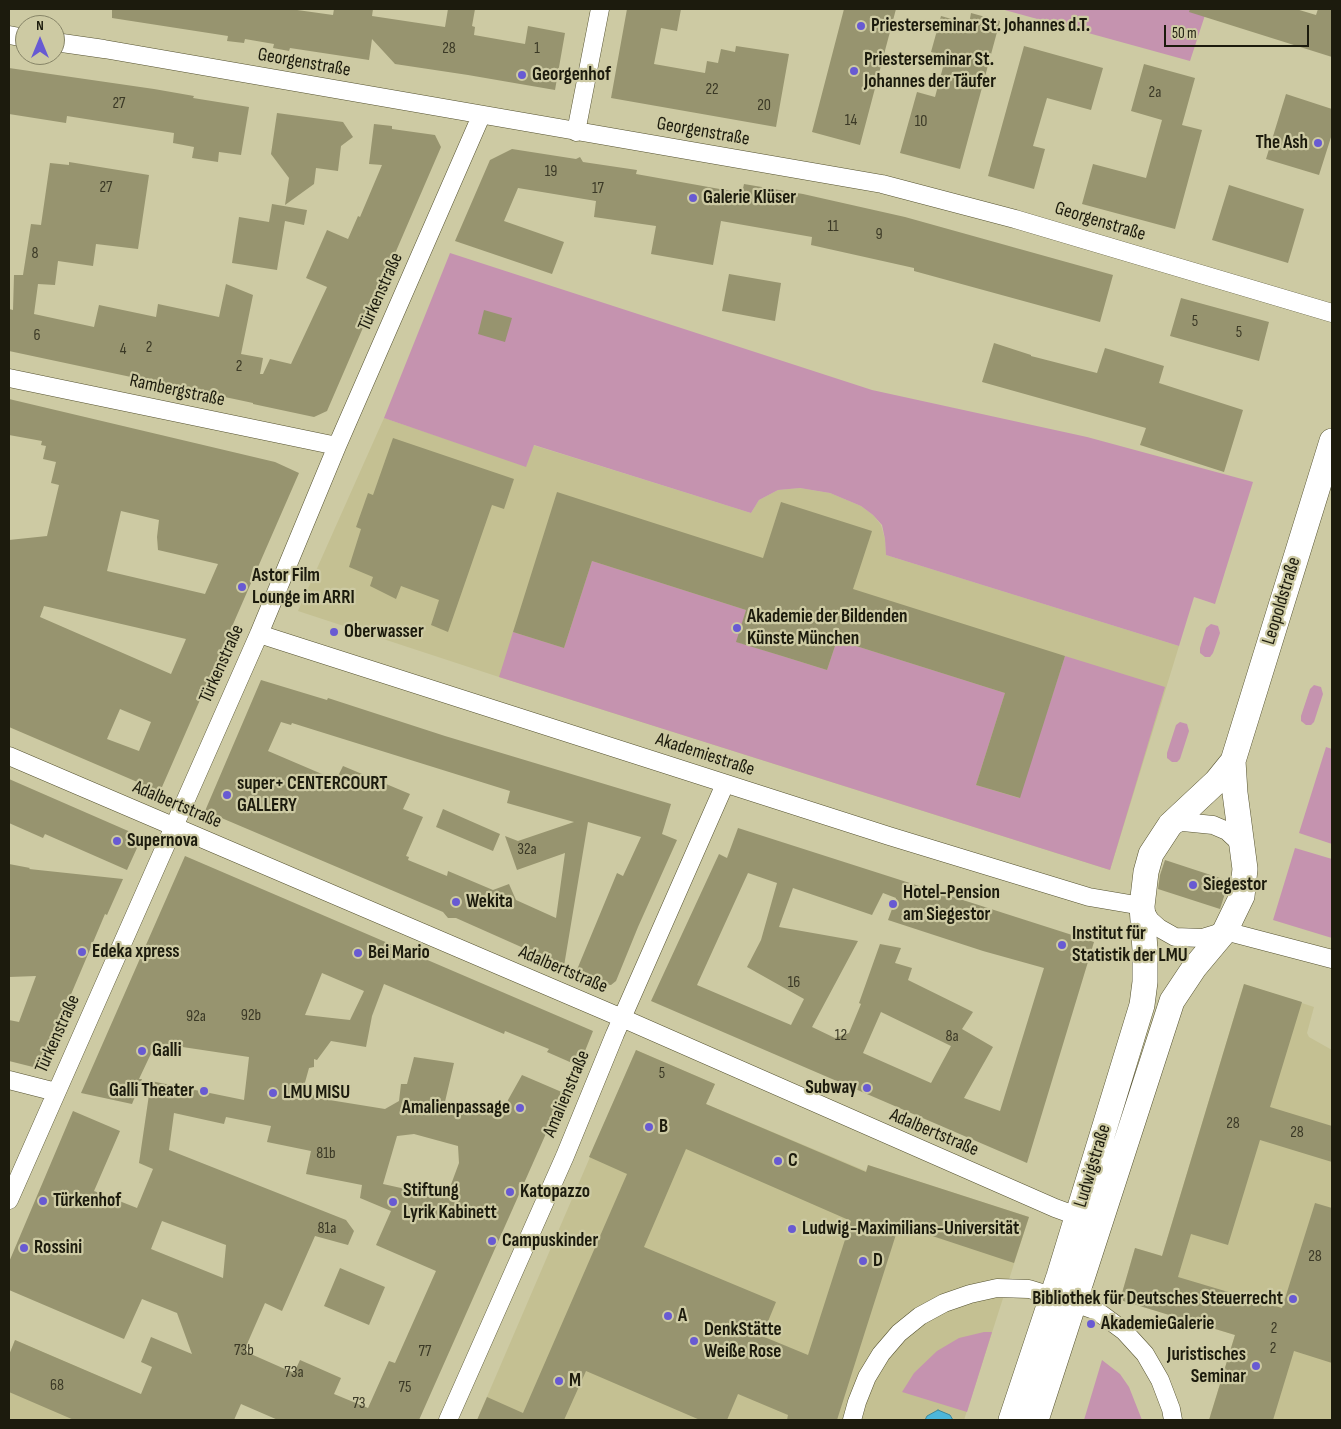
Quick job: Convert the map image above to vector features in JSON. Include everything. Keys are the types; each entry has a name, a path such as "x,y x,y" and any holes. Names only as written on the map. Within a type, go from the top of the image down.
{"main road":[{"name":"Leopoldstraße","path":"1225,931 1242,896 1245,869 1235,793 1234,761 1332,442"},
{"name":"Leopoldstraße","path":"1142,906 1146,872 1151,854 1170,825 1216,782 1234,761"},
{"name":"Ludwigstraße","path":"1089,1220 1142,1004 1145,982 1145,950 1142,906"},
{"name":"Ludwigstraße","path":"1036,1420 1064,1300 1089,1220 1172,1001 1194,968 1225,931"},
{"name":"Ludwigstraße","path":"1011,1420 1064,1300"}],"street":[{"path":"576,132 600,9"},
{"name":"Georgenstraße","path":"65,43 882,184 1015,219 1332,313"},
{"name":"Türkenstraße","path":"9,1200 259,634 337,446 481,116"},
{"name":"Rambergstraße","path":"9,378 337,446"},
{"name":"Akademiestraße","path":"259,634 725,784 1089,897 1142,906"},
{"name":"Adalbertstraße","path":"9,756 622,1018 921,1150 1089,1220"},
{"name":"Amalienstraße","path":"448,1420 565,1156 622,1018 725,784"},
{"path":"1170,825 1183,822 1213,825 1227,831 1242,845"},
{"path":"1142,906 1150,920 1159,928 1175,937 1202,938 1225,931 1332,959"},
{"path":"9,1080 56,1092"},
{"path":"852,1420 867,1377 882,1354 900,1333 920,1316 944,1303 996,1288 1029,1289 1097,1311 1124,1331 1145,1354 1160,1380 1171,1408 1173,1420"}],"shaded area":[{"path":"1001,9 1207,9 1190,61"},
{"path":"450,253 872,390 1087,437 1253,482 1215,604 1194,597 1179,646 886,555 882,525 873,515 861,506 830,493 800,488 778,490 759,500 751,513 534,445 526,467 384,418"},
{"name":"Akademie der Bildenden Künste München","path":"384,418 526,466 533,445 751,513 759,500 778,490 800,488 830,493 861,506 873,515 881,525 885,539 886,555 1179,646 1110,870 499,677 298,611"},
{"path":"592,561 746,610 737,642 827,670 837,640 1005,693 976,785 1019,798 1065,656 1165,687 1110,870 499,677 513,632 564,648"},
{"path":"1211,624 1218,626 1220,633 1213,653 1210,657 1205,657 1200,653 1200,648 1206,628"},
{"path":"1314,685 1321,687 1323,694 1314,722 1311,725 1306,725 1301,721 1301,716 1310,689"},
{"path":"1180,722 1187,724 1189,731 1180,759 1177,762 1172,762 1167,758 1167,753 1176,725"},
{"path":"1326,747 1332,749 1332,844 1299,833"},
{"path":"1295,848 1332,859 1332,938 1273,920"},
{"path":"1244,984 1314,1007 1307,1033 1309,1037 1332,1050 1332,1420 1209,1420 1235,1335 1120,1300 1135,1248 1162,1256"},
{"name":"Ludwig-Maximilians-Universität","path":"636,1050 715,1084 706,1104 866,1171 868,1165 1029,1217 964,1420 477,1420"},
{"path":"992,1332 967,1412 902,1392 914,1373 937,1351 959,1338"},
{"path":"15,1340 108,1380 91,1420 9,1420 9,1355"},
{"path":"1102,1360 1120,1374 1129,1387 1142,1420 1084,1420"}],"water":[{"path":"938,1410 950,1415 953,1420 925,1420 927,1416"}],"building":[{"path":"112,9 290,9 333,15 334,9 373,9 372,16 445,27 448,9 475,9 472,26 475,27 474,35 525,44 528,26 565,33 555,90 395,64 372,39 369,60 290,48 289,51 273,48 274,44 245,39 244,43 227,41 228,36 112,18"},
{"path":"627,9 681,9 677,31 661,28 654,64 705,73 707,61 718,63 721,49 735,52 736,46 789,54 776,127 611,98"},
{"name":"Priesterseminar St. Johannes der Täufer","path":"844,9 896,9 860,145 812,132"},
{"path":"1190,9 1296,9 1316,15 1318,9 1332,9 1332,57 1189,12"},
{"path":"971,13 1000,21 960,169 900,153 917,92 935,97 946,56 931,52 941,16 969,24"},
{"path":"1024,46 1103,68 1091,110 1047,98 1033,146 1045,149 1034,189 988,176"},
{"path":"1144,64 1195,78 1182,125 1202,130 1175,229 1082,204 1093,164 1146,178 1162,120 1131,111"},
{"path":"9,68 154,89 194,96 193,98 249,107 241,155 219,152 218,162 192,158 194,147 173,143 174,133 67,116 66,123 9,114"},
{"path":"1286,94 1332,109 1332,134 1319,175 1266,159"},
{"path":"277,113 343,122 353,137 341,146 338,171 316,168 314,184 285,205 289,178 271,154"},
{"path":"374,124 392,126 392,129 435,135 441,147 327,411 314,417 9,351 9,309 13,310 14,275 23,275 31,224 41,225 50,163 69,165 69,162 149,175 138,249 96,244 93,266 58,261 55,285 38,284 34,314 94,327 99,305 156,317 158,304 219,317 226,284 253,295 241,354 263,358 260,374 263,374 270,359 291,364 327,287 306,278 327,230 348,239 358,216 360,217 382,165 369,164"},
{"path":"512,149 576,159 580,157 583,162 637,170 636,174 742,193 744,184 803,194 905,217 1113,275 1100,322 914,271 914,268 811,245 812,237 721,221 713,265 651,254 656,226 594,217 596,201 518,188 504,221 564,242 552,274 455,241 490,160"},
{"path":"1229,185 1304,209 1288,263 1212,240"},
{"path":"272,204 307,210 304,225 285,221 277,270 232,263 239,217 269,222"},
{"path":"729,274 781,283 775,321 722,311"},
{"path":"1181,298 1269,322 1259,361 1170,336"},
{"path":"484,310 512,318 505,342 478,334"},
{"path":"994,343 1031,356 1097,373 1105,348 1164,366 1159,383 1243,410 1224,472 1140,445 1146,428 982,382"},
{"path":"9,399 275,462 299,473 162,787 156,790 9,727 9,540 47,536 59,485 51,483 56,462 43,459 46,446 41,445 42,441 9,435","holes":["121,511 159,520 158,550 218,564 205,594 107,571","44,606 186,639 171,674 40,617","120,709 151,722 139,751 107,739"]},
{"path":"393,438 514,479 504,509 492,505 448,632 431,625 439,600 401,586 396,599 370,586 373,577 349,567 361,529 356,527 368,493 373,495"},
{"path":"557,492 763,558 781,502 872,531 853,589 1065,656 1020,798 976,785 1005,693 837,640 827,670 736,642 746,610 592,561 564,648 513,632"},
{"path":"261,680 327,700 328,698 445,736 671,804 662,834 677,840 616,981 611,985 576,972 617,873 623,876 641,837 588,822 564,966 456,918 448,918 443,912 205,811","holes":["281,722 291,725 292,723 510,791 507,803 574,822 518,841 505,836 517,870 565,853 556,918 516,900 509,884 493,890 448,871 447,876 408,860 409,857 406,856 423,817 403,809 410,794 343,766 336,780 268,751"]},
{"path":"9,779 142,837 127,870 45,834 43,838 9,823"},
{"path":"443,809 500,834 493,851 436,827"},
{"path":"738,828 1094,942 1027,1163 651,1001 719,854 727,858","holes":["748,873 777,883 761,940 747,967 804,999 791,1025 697,985","793,888 872,915 883,893 896,898 888,920 983,951 1044,968 1000,1111 964,1098 993,1047 962,1029 973,1012 908,980 912,968 895,963 901,948 880,944 859,1003 861,1004 849,1033 835,1038 812,1027 858,941 779,927","881,1012 951,1046 931,1083 863,1053"]},
{"path":"185,856 593,1031 579,1066 547,1052 549,1049 505,1031 504,1034 384,984 372,1016 366,1047 331,1041 317,1060 314,1059 314,1067 309,1068 304,1086 317,1098 385,1109 399,1101 401,1084 407,1084 414,1057 454,1063 444,1106 503,1117 508,1100 522,1075 564,1093 419,1420 278,1420 241,1404 234,1420 74,1420 9,1392 9,1355 15,1340 141,1394 152,1367 141,1362 151,1337 192,1354 177,1313 142,1299 124,1339 9,1290 9,1262 73,1111 120,1131 94,1191 137,1208 153,1169 139,1163 151,1081 244,1100 249,1057 156,1043 139,1079 142,1079 132,1104 81,1093","holes":["322,973 364,991 350,1020 305,1015","174,1113 224,1124 226,1117 271,1126 267,1142 311,1151 306,1174 362,1185 360,1198 391,1211 376,1245 436,1271 395,1363 389,1361 368,1408 334,1394 341,1378 300,1360 294,1373 244,1351 265,1303 282,1311 315,1236 348,1245 354,1231 346,1220 169,1150","414,1134 458,1146 459,1163 446,1198 383,1184 397,1136","162,1221 226,1245 223,1278 151,1249"]},
{"name":"Siegestor","path":"1165,860 1229,881 1220,909 1158,889"},
{"path":"9,864 29,869 123,879 107,915 105,914 42,1063 33,1067 9,1061 9,1020 19,1022 36,976 9,977"},
{"path":"1244,984 1302,1002 1270,1107 1332,1126 1332,1162 1260,1140 1228,1245 1191,1234 1178,1277 1282,1308 1315,1203 1332,1208 1332,1363 1294,1351 1273,1420 1209,1420 1235,1335 1120,1300 1135,1248 1162,1256"},
{"path":"636,1050 715,1084 706,1104 866,1172 868,1165 1029,1217 1014,1263 899,1225 837,1420 787,1420 788,1415 738,1394 727,1420 700,1420 586,1371 564,1420 477,1420 487,1397 523,1413 627,1174 589,1157","holes":["686,1149 851,1221 808,1355 762,1336 776,1302 644,1247"]},
{"path":"340,1268 385,1287 369,1325 324,1306"}],"place":[{"name":"Priesterseminar St. Johannes d.T.","path":"861,26"},
{"name":"Priesterseminar St. Johannes der Täufer","path":"854,71"},
{"name":"Georgenhof","path":"522,75"},
{"name":"The Ash","path":"1318,143"},
{"name":"Galerie Klüser","path":"693,198"},
{"name":"Astor Film Lounge im ARRI","path":"242,587"},
{"name":"Akademie der Bildenden Künste München","path":"737,628"},
{"name":"Oberwasser","path":"334,632"},
{"name":"super+ CENTERCOURT GALLERY","path":"227,795"},
{"name":"Supernova","path":"117,841"},
{"name":"Siegestor","path":"1193,885"},
{"name":"Wekita","path":"456,902"},
{"name":"Hotel-Pension am Siegestor","path":"893,904"},
{"name":"Institut für Statistik der LMU","path":"1062,945"},
{"name":"Edeka xpress","path":"82,952"},
{"name":"Bei Mario","path":"358,953"},
{"name":"Galli","path":"142,1051"},
{"name":"Subway","path":"867,1088"},
{"name":"Galli Theater","path":"204,1091"},
{"name":"LMU MISU","path":"273,1093"},
{"name":"Amalienpassage","path":"520,1108"},
{"name":"B","path":"649,1127"},
{"name":"C","path":"778,1161"},
{"name":"Katopazzo","path":"510,1192"},
{"name":"Türkenhof","path":"43,1201"},
{"name":"Stiftung Lyrik Kabinett","path":"393,1202"},
{"name":"Ludwig-Maximilians-Universität","path":"792,1229"},
{"name":"Campuskinder","path":"492,1241"},
{"name":"Rossini","path":"24,1248"},
{"name":"D","path":"863,1261"},
{"name":"Bibliothek für Deutsches Steuerrecht","path":"1293,1299"},
{"name":"A","path":"668,1316"},
{"name":"AkademieGalerie","path":"1091,1324"},
{"name":"DenkStätte Weiße Rose","path":"694,1341"},
{"name":"Juristisches Seminar","path":"1256,1366"},
{"name":"M","path":"559,1381"}]}
